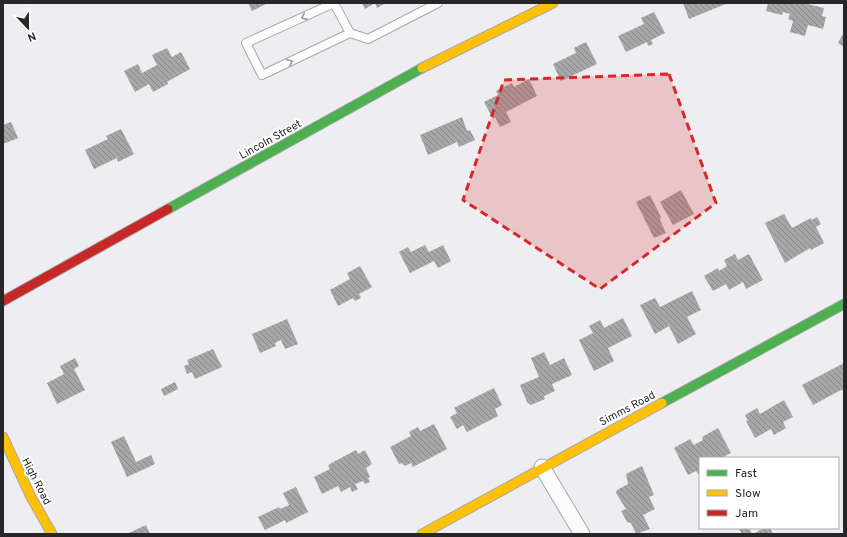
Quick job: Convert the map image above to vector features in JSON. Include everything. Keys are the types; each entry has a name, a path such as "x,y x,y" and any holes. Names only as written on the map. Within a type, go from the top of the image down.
{"street":[{"name":"Lincoln Street","path":"3,301 420,69 553,3"},
{"name":"Simms Road","path":"422,534 542,467 844,304"},
{"name":"High Road","path":"3,437 31,497 52,534"},
{"path":"542,467 582,534"}],"lane":[{"path":"350,34 334,3 246,43 262,75 350,34 368,39 438,3"}],"highlighted area":[{"path":"669,74 716,203 600,289 463,200 504,80"}],"building":[{"path":"248,3 268,3 252,11"},
{"path":"362,3 375,3 365,9"},
{"path":"375,3 386,3 377,8"},
{"path":"683,3 728,3 689,19"},
{"path":"768,3 803,3 824,8 822,16 826,17 823,29 808,25 805,36 790,32 793,21 788,19 790,14 783,12 782,15 766,11"},
{"path":"654,12 665,33 651,40 653,44 648,46 647,42 626,52 618,36 644,24 641,18"},
{"path":"844,32 844,47 838,43"},
{"path":"586,42 597,64 561,81 553,64 576,53 574,48"},
{"path":"167,48 172,57 181,52 190,69 153,92 149,84 135,92 124,71 138,64 142,73 157,65 152,55"},
{"path":"529,79 537,96 506,112 511,122 500,127 495,117 493,119 484,102 498,95 496,91 512,83 514,87"},
{"path":"462,117 467,131 470,130 475,140 459,147 457,142 428,155 420,135"},
{"path":"11,122 18,138 3,144 3,125"},
{"path":"121,129 134,154 118,162 117,158 94,169 85,150 108,139 106,136"},
{"path":"681,190 694,214 673,225 660,202"},
{"path":"650,195 661,217 660,220 666,233 654,238 636,202"},
{"path":"784,214 792,228 811,218 812,220 817,217 821,224 816,227 824,243 811,250 810,248 785,263 765,223"},
{"path":"425,245 429,252 443,245 451,261 438,268 434,261 410,273 399,252 408,247 411,252"},
{"path":"735,254 738,260 749,254 763,280 746,289 743,282 729,290 726,284 713,291 704,276 718,268 719,271 727,266 724,260"},
{"path":"360,266 372,287 359,294 361,298 355,301 353,298 338,306 330,290 350,279 347,273"},
{"path":"692,291 701,310 687,317 696,334 678,344 669,326 655,334 640,305 655,298 660,307"},
{"path":"623,318 632,336 608,348 614,361 594,371 579,340 593,333 589,326 600,320 604,328"},
{"path":"287,319 298,344 285,349 281,340 275,343 276,346 260,353 252,334"},
{"path":"213,349 222,367 195,379 192,372 187,374 184,366 189,364 187,360"},
{"path":"544,352 550,365 564,358 572,375 552,384 555,391 544,396 545,399 531,405 527,402 520,385 539,377 531,358"},
{"path":"75,358 79,366 74,369 85,390 57,404 47,383 64,374 60,366"},
{"path":"844,363 844,391 841,390 813,405 802,385"},
{"path":"175,382 178,389 164,396 161,389"},
{"path":"494,388 502,405 495,409 498,416 467,432 463,425 457,429 450,417 457,413 454,408"},
{"path":"784,400 793,417 783,422 786,428 774,435 771,429 755,438 746,421 748,420 745,415 757,408 760,414"},
{"path":"434,424 447,449 413,467 411,463 405,466 402,463 399,464 390,447 411,436 409,432 418,427 420,431"},
{"path":"718,428 731,453 723,457 699,457 699,474 696,471 688,475 674,448 690,439 694,445 703,440 702,437"},
{"path":"124,436 136,462 151,455 155,464 127,477 111,442"},
{"path":"356,450 358,454 365,450 372,464 366,468 370,477 368,478 370,482 365,484 363,481 355,484 358,489 352,492 350,487 341,492 338,486 322,494 314,477 330,469 328,465"},
{"path":"642,466 654,495 649,497 655,509 643,515 650,529 636,534 631,523 627,522 621,511 626,509 616,493 617,490 628,484 626,474"},
{"path":"296,487 308,512 286,523 285,520 265,530 258,517 279,507 280,509 289,505 283,493"},
{"path":"146,525 150,534 127,534"},
{"path":"739,529 750,529 752,534 742,534"},
{"path":"762,529 770,529 773,534 753,534"}],"traffic: fast":[{"path":"168,209 422,68"},
{"path":"662,403 844,304"}],"traffic: slow":[{"path":"422,68 553,3"},
{"path":"422,534 662,403"},
{"path":"3,437 31,497 52,534"}],"traffic: jam":[{"path":"3,301 168,209"}]}
